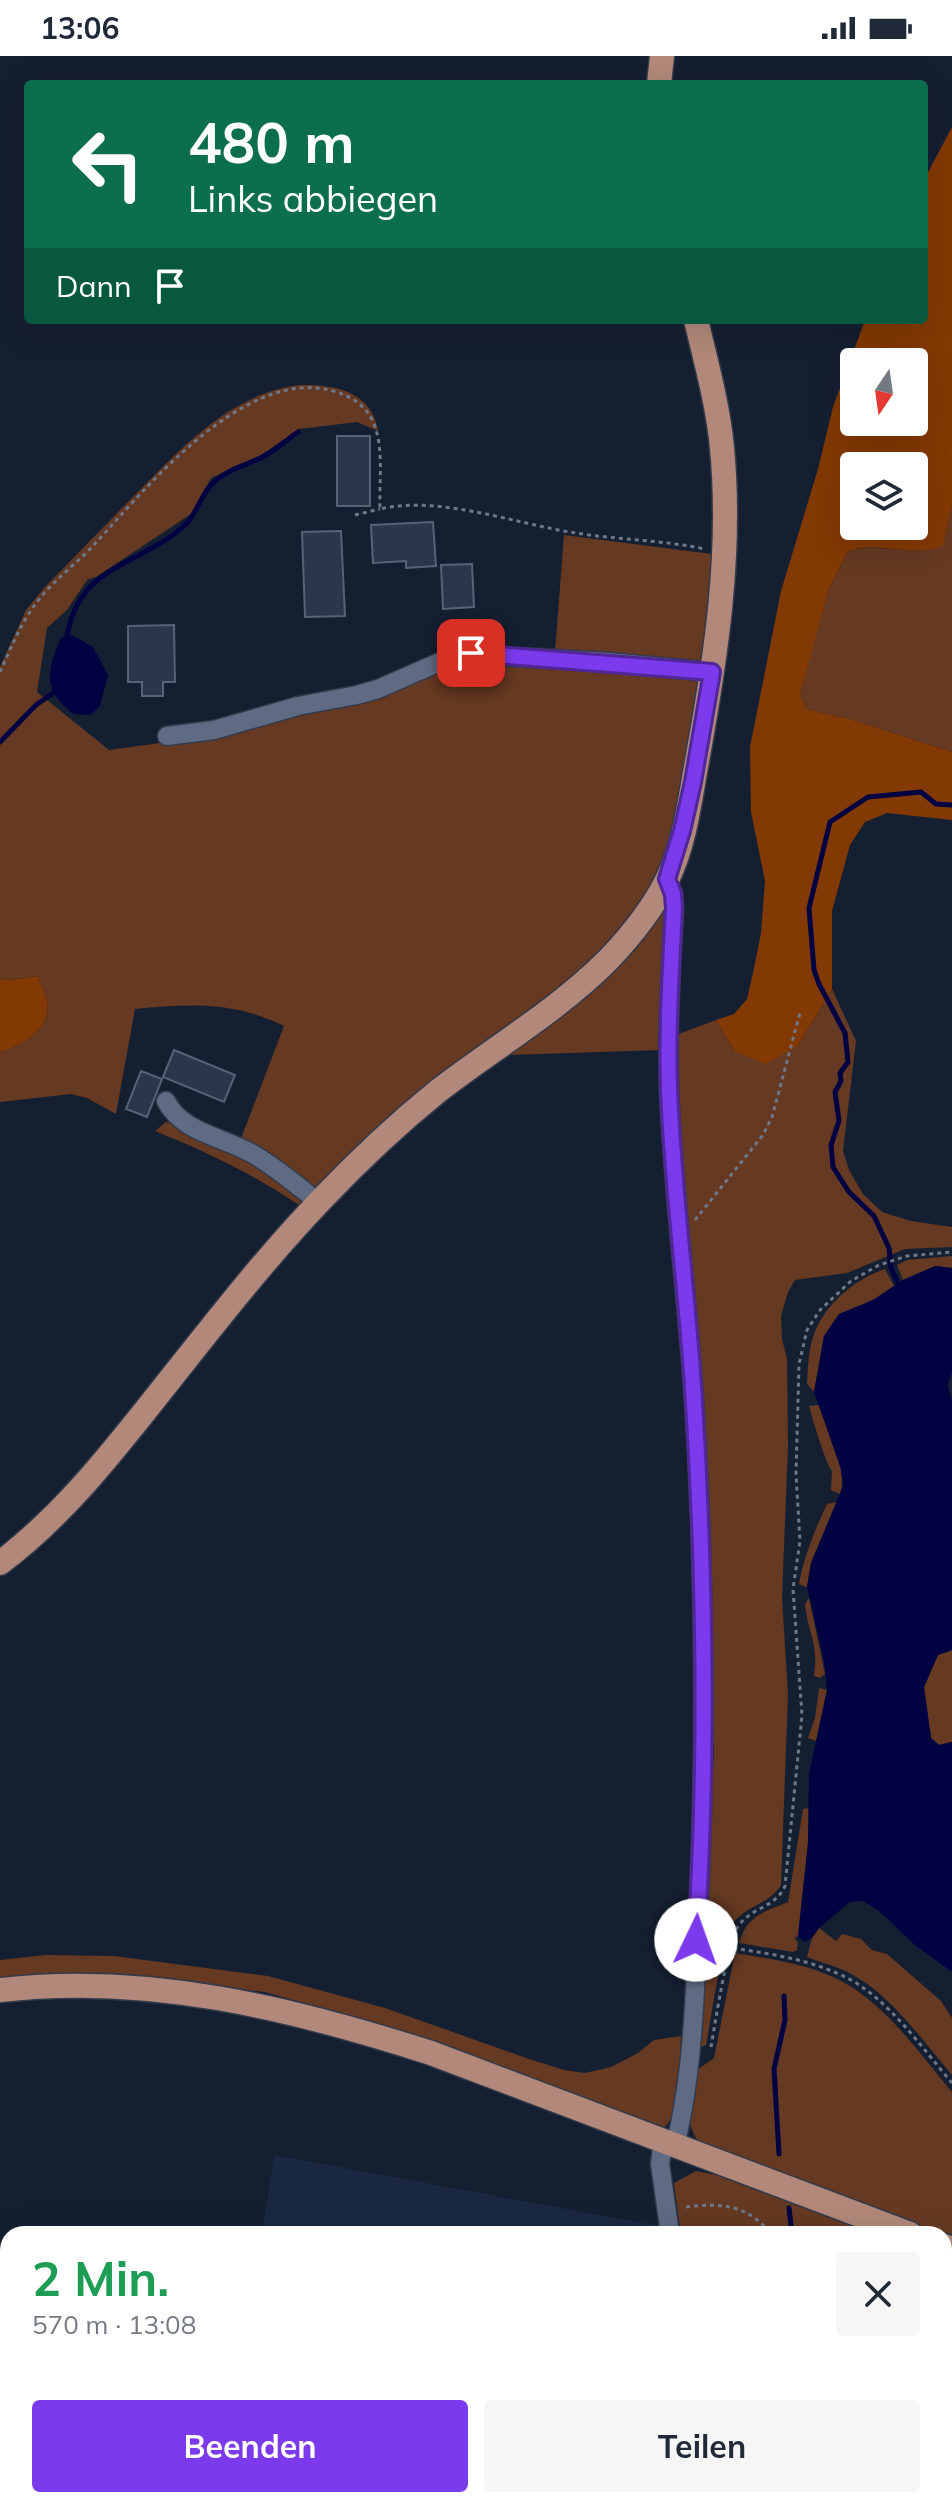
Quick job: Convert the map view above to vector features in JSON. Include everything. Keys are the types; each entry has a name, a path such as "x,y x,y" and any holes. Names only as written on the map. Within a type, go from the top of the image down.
{"main road":[{"path":"659,80 662,56"},
{"path":"0,1563 67,1502 105,1460 249,1281 318,1202 380,1141 440,1090 518,1035 601,966 633,931 667,879 679,845 693,782 712,672 725,554 721,444 697,324"},
{"path":"0,1990 76,1986 186,1992 251,2004 365,2032 431,2053 889,2226"}],"street":[{"path":"167,736 214,730 298,706 357,695 458,654 610,662 712,672"},
{"path":"667,879 674,908 669,1092 695,1416 705,1750 689,2062 681,2121 660,2164 669,2226"},
{"path":"166,1101 173,1116 249,1152 277,1169 318,1202"}],"path":[{"path":"0,672 30,611 58,577 91,549 172,463 220,421 249,403 301,388 325,388 358,401 374,424 380,509"},
{"path":"355,515 402,504 431,506 577,533 691,546 725,554"},
{"path":"681,1234 713,1201 763,1135 772,1117 800,1013"},
{"path":"689,2062 710,2051 737,1927 756,1910 780,1898 785,1886 802,1715 793,1589 800,1541 796,1474 799,1364 807,1330 820,1310 851,1281 879,1265 907,1256 952,1252"},
{"path":"731,1948 791,1958 843,1976 871,1995 904,2026 952,2083"},
{"path":"666,2210 709,2204 734,2207 756,2216 764,2226"}],"shaded area":[{"path":"952,127 952,506 943,546 920,551 872,547 848,551 829,589 800,694 806,709 850,719 952,752 952,820 887,813 865,822 850,845 832,911 832,989 798,1046 766,1064 734,1051 716,1020 734,1014 747,999 761,933 765,881 751,812 750,747 781,591 840,388 840,436 928,436 928,348 855,348 864,324 928,324 928,172"},
{"path":"300,385 326,386 350,393 368,407 378,431 357,422 299,429 261,455 211,478 191,514 96,577 88,579 67,610 47,628 37,692 109,750 196,738 463,656 689,673 701,680 670,848 650,892 633,917 588,966 318,1191 240,1141 284,1026 247,1012 211,1006 135,1009 116,1114 87,1098 71,1094 0,1102 0,1052 27,1040 41,1027 47,1000 38,976 0,979 0,667 26,610 45,587 187,444 250,399"},
{"path":"952,506 952,752 850,719 806,709 800,694 815,636 829,589 848,551 860,548 920,550 943,545"},
{"path":"564,535 712,554 706,659 697,664 555,652"},
{"path":"72,635 93,647 108,675 100,706 91,715 74,714 56,697 50,680 61,637"},
{"path":"664,906 667,909 661,1050 505,1055"},
{"path":"38,976 47,1000 41,1027 27,1040 0,1052 0,979"},
{"path":"832,989 856,1041 843,1151 849,1170 863,1194 882,1212 911,1221 952,1227 952,1247 905,1249 847,1273 795,1280 788,1292 781,1316 787,1359 788,1446 782,1598 788,1694 781,1885 771,1896 733,1923 721,1962 706,2045 699,2048 714,1750 710,1544 676,1083 676,1035 716,1020 734,1051 798,1046"},
{"path":"166,1122 186,1127 240,1153 306,1200 302,1207 230,1165 155,1131"},
{"path":"952,1256 952,1268 935,1266 903,1280 897,1265 907,1260"},
{"path":"935,1266 952,1268 952,1372 948,1385 952,1402 952,1650 938,1655 924,1687 931,1738 939,1745 952,1742 952,1972 863,1901 850,1902 819,1928 812,1938 804,1942 798,1936 808,1843 809,1774 827,1690 824,1661 807,1587 811,1563 843,1486 841,1469 814,1392 824,1336 839,1314 873,1300 903,1280"},
{"path":"885,1269 894,1286 873,1300 839,1314 824,1336 814,1392 807,1384 809,1357 822,1317 850,1287"},
{"path":"819,1405 842,1474 840,1494 831,1490 832,1471 809,1406"},
{"path":"837,1502 811,1563 807,1587 799,1584 810,1543 827,1504"},
{"path":"809,1598 825,1674 820,1678 814,1676 814,1646 805,1604"},
{"path":"952,1650 952,1742 939,1745 931,1738 924,1687 938,1655"},
{"path":"819,1688 827,1690 816,1741 808,1738 815,1718"},
{"path":"809,1808 798,1936 794,1938 798,1942 797,1950 793,1952 739,1943 751,1921 788,1902 803,1809"},
{"path":"819,1928 836,1941 842,1934 861,1939 872,1950 887,1954 941,2001 952,2018 952,2075 903,2016 875,1990 843,1970 807,1957 812,1938"},
{"path":"735,1953 818,1971 859,1992 889,2018 952,2092 952,2226 909,2226 698,2141 690,2124 691,2098 697,2070 714,2058"},
{"path":"45,1955 114,1956 268,1976 385,2008 529,2059 585,2073 611,2067 638,2053 654,2040 681,2036 675,2109 665,2127 644,2125 469,2054 380,2024 265,1992 141,1977 0,1979 0,1960"},
{"path":"274,2155 659,2226 263,2226"},
{"path":"696,2171 716,2175 852,2226 680,2226 674,2183"}],"building":[{"path":"337,436 370,436 370,506 337,506"},
{"path":"433,522 436,566 406,568 406,561 373,563 371,525"},
{"path":"341,531 345,616 305,617 302,532"},
{"path":"472,564 474,607 443,609 441,565"},
{"path":"174,625 175,682 163,682 163,696 142,696 142,682 128,682 128,626"},
{"path":"174,1050 235,1075 224,1102 163,1077"},
{"path":"141,1071 162,1079 147,1117 126,1109"}],"waterway":[{"path":"67,636 74,611 85,593 99,579 151,549 187,523 206,491 220,477 268,454 298,432"},
{"path":"0,742 36,705 53,693"},
{"path":"898,1283 891,1268 889,1248 874,1216 849,1192 833,1167 831,1145 839,1121 835,1092 841,1081 840,1073 848,1062 845,1033 814,970 809,908 830,822 868,797 921,792 936,804 952,805"},
{"path":"779,2154 774,2069 785,2020 784,1996"},
{"path":"789,2208 791,2226"}],"route":[{"path":"471,653 712,672 693,782 675,859 667,879 674,908 669,1092 694,1400 700,1544 705,1750 696,1940"}]}
